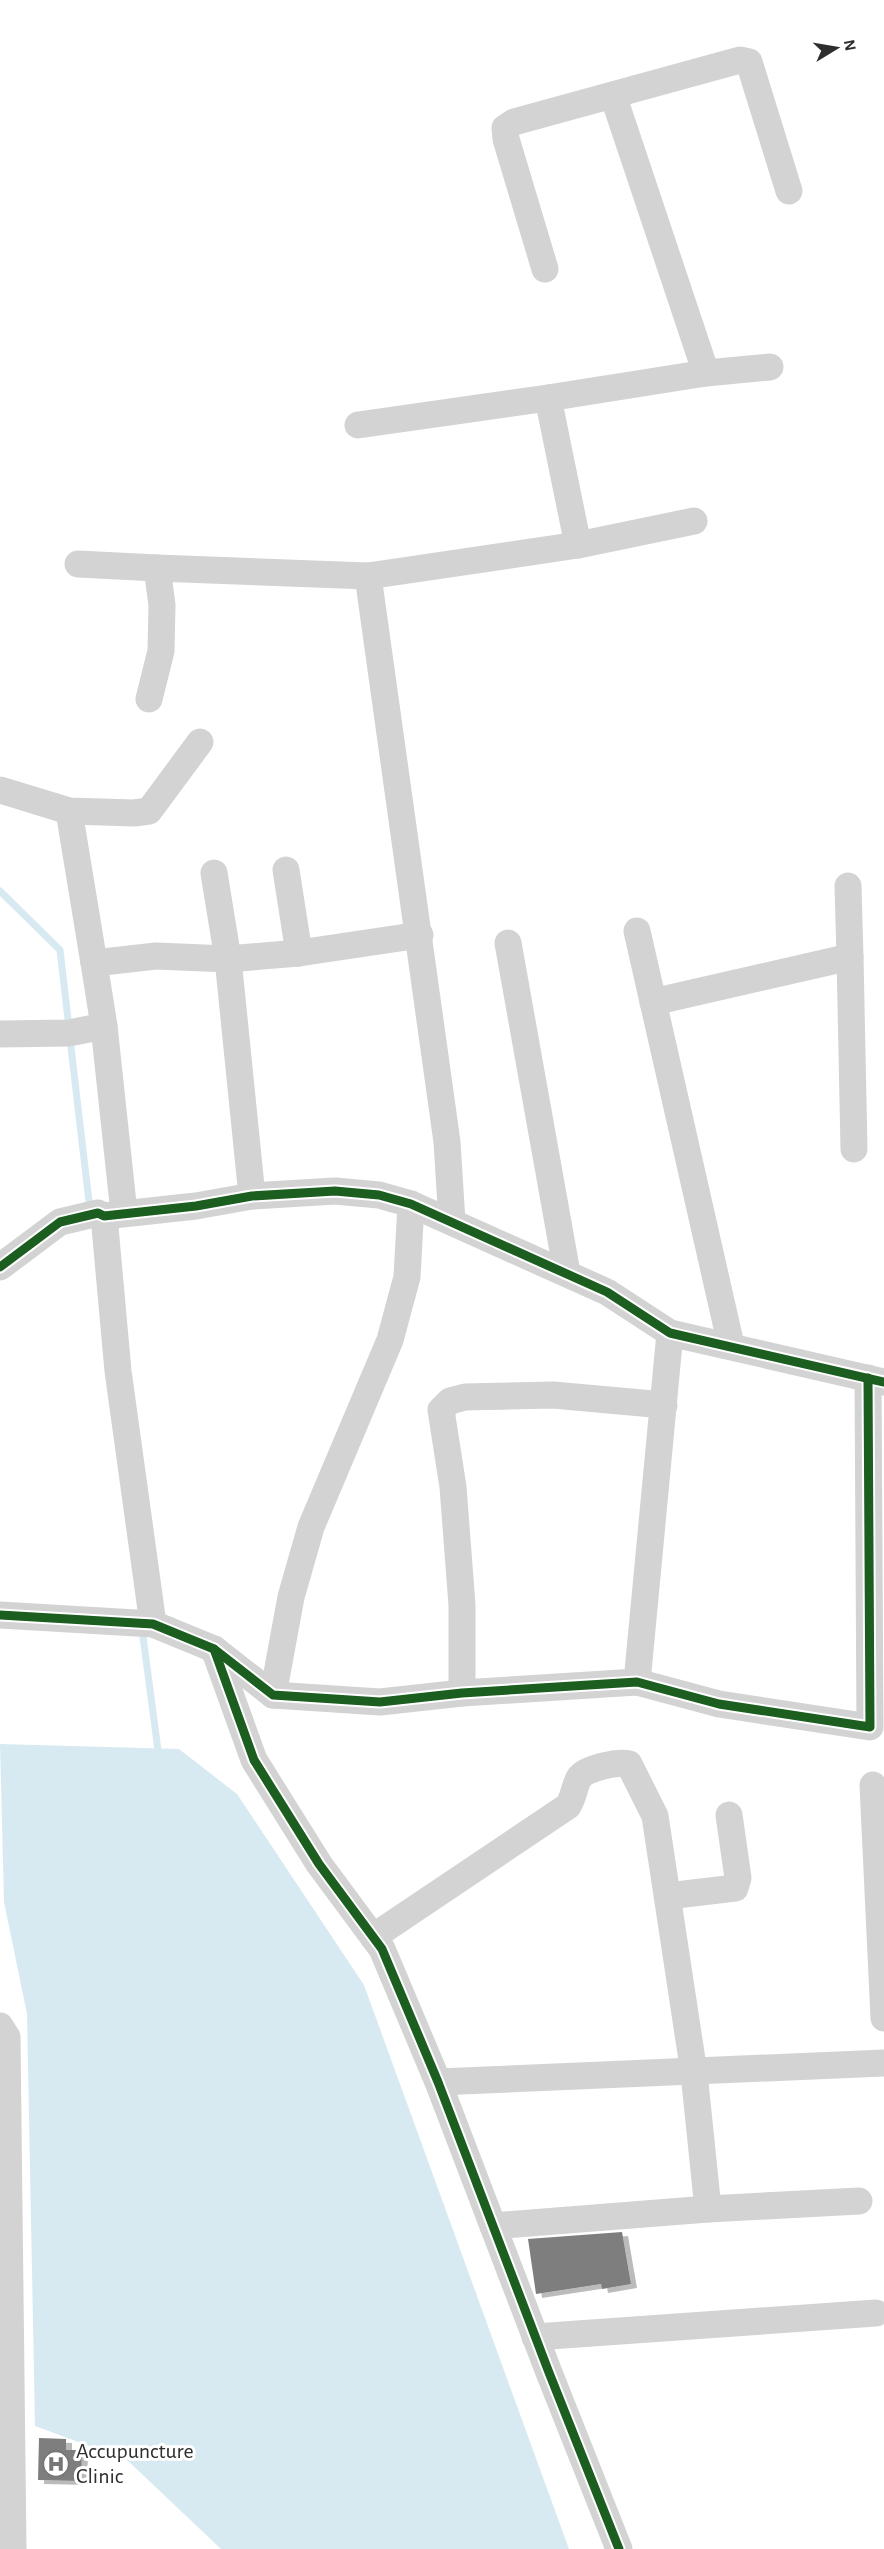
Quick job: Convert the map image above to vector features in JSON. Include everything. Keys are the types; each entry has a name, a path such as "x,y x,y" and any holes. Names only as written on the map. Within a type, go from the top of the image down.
{"street":[{"path":"545,269 506,139 505,128 514,122 740,60 749,62 789,191"},
{"path":"613,95 706,373"},
{"path":"358,425 706,373 770,367"},
{"path":"548,398 578,545"},
{"path":"78,564 368,576 578,545 694,521"},
{"path":"149,699 161,651 162,605 157,568"},
{"path":"368,576 420,935 447,1142 452,1222"},
{"path":"0,790 69,811 134,813 149,811 200,742"},
{"path":"69,811 104,1026 114,1215 118,1371 153,1624"},
{"path":"286,870 298,953"},
{"path":"214,873 228,959 252,1196"},
{"path":"848,886 854,1149"},
{"path":"637,931 731,1345"},
{"path":"94,963 156,956 228,959 298,953 420,935"},
{"path":"508,943 567,1274"},
{"path":"654,1002 850,957"},
{"path":"0,1034 69,1033 104,1026"},
{"path":"0,1268 60,1222 98,1214 114,1215 196,1206 252,1196 334,1191 379,1195 411,1204 607,1292 670,1333 731,1345 876,1380 870,1726 718,1704 637,1682 462,1693 380,1702 273,1695 214,1648 153,1624 0,1616"},
{"path":"273,1695 291,1597 311,1527 390,1340 407,1277 411,1204"},
{"path":"637,1682 670,1333"},
{"path":"462,1693 462,1605 453,1487 441,1410 450,1401 465,1397 553,1395 664,1405"},
{"path":"214,1648 254,1760 319,1864 382,1949 438,2082 619,2549"},
{"path":"373,1937 568,1806 579,1778 585,1772 620,1761 630,1764 656,1816 694,2073 708,2209"},
{"path":"873,1785 884,2018"},
{"path":"668,1896 735,1888 738,1878 729,1815"},
{"path":"0,2026 7,2037 13,2549"},
{"path":"438,2082 694,2073 884,2063"},
{"path":"493,2226 708,2209 859,2201"},
{"path":"535,2337 876,2313"}],"shaded area":[{"path":"0,1744 179,1749 237,1794 364,1985 569,2549 221,2549 127,2460 35,2426 27,2014 4,1902"}],"building":[{"path":"622,2232 631,2284 602,2289 601,2284 536,2294 528,2239"},
{"path":"39,2438 66,2439 66,2450 82,2450 81,2481 38,2480"}],"waterway":[{"path":"0,891 60,950 69,1028"},
{"path":"70,1039 90,1210"},
{"path":"142,1629 159,1758"}],"cycle path":[{"path":"0,1267 60,1222 98,1213 104,1216 196,1206 252,1196 335,1191 379,1195 411,1204 607,1292 670,1333 884,1382"},
{"path":"0,1615 153,1624 214,1649 273,1695 380,1702 462,1693 637,1682 719,1704 870,1727 868,1378"},
{"path":"214,1649 254,1760 319,1864 382,1949 438,2082 619,2549"}],"place":[{"name":"Accupuncture Clinic","path":"56,2464"}]}
